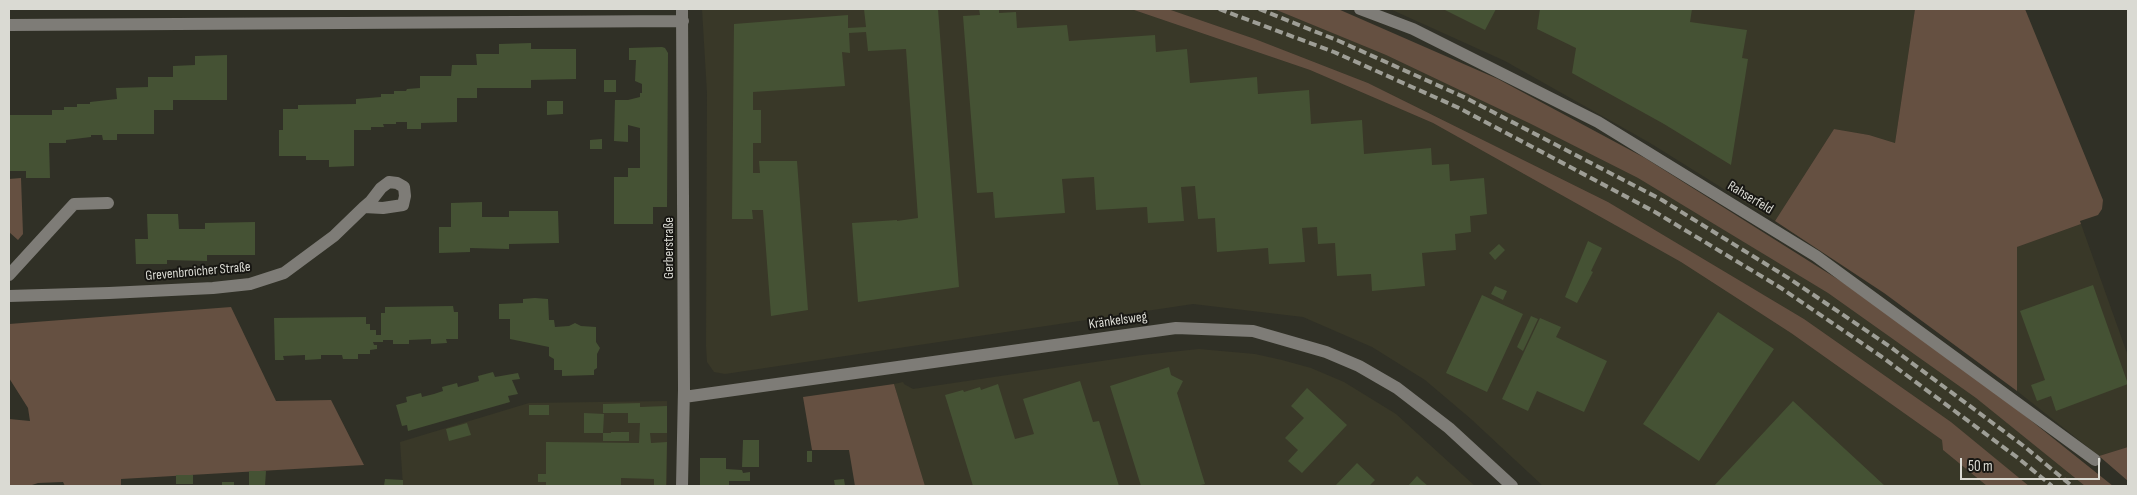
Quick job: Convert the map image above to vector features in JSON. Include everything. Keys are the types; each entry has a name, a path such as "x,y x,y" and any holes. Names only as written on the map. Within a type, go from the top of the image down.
{"street":[{"name":"Rahserfeld","path":"1360,9 1413,29 1598,122 1816,256 2095,460"},
{"path":"9,25 683,15"},
{"name":"Gerberstraße","path":"682,486 684,397 683,15"},
{"path":"9,275 74,204 108,204"},
{"name":"Grevenbroicher Straße","path":"9,296 109,294 250,284 284,273 334,236 364,207"},
{"name":"Kränkelsweg","path":"684,397 1176,328 1253,331 1326,352 1359,366 1397,388 1450,428 1512,486"}],"shaded area":[{"path":"702,9 1131,9 1310,70 1433,123 1681,262 1791,333 1942,440 1943,450 1987,486 1543,486 1471,419 1425,380 1372,347 1303,317 1193,304 725,374 714,372 707,362 706,346 707,93"},
{"path":"1131,9 1168,9 1255,39 1368,83 1608,202 1804,319 1951,422 2029,486 1987,486 1943,450 1942,440 1791,333 1681,262 1433,123 1310,70"},
{"path":"1168,9 1274,9 1386,55 1531,124 1638,178 1828,293 1976,398 2085,486 2029,486 1951,422 1804,319 1608,202 1368,83 1255,39"},
{"path":"1274,9 1338,9 1498,79 1645,158 1847,285 2009,403 2113,486 2085,486 1976,398 1828,293 1638,178 1531,124 1386,55"},
{"path":"1390,9 1915,9 1895,143 1869,135 1834,129 1775,221 1650,143 1505,61"},
{"path":"1915,9 2025,9 2103,200 2102,209 2098,215 2080,221 2081,224 2017,247 2017,391 1884,293 1775,221 1834,129 1869,135 1895,143"},
{"path":"21,178 23,234 18,240 9,232 9,179"},
{"path":"2081,224 2128,356 2128,447 2099,456 2017,391 2017,247"},
{"path":"231,307 276,401 331,400 364,465 121,479 121,486 65,486 63,482 9,486 9,419 30,421 28,408 9,378 9,324"},
{"path":"1199,349 1255,354 1282,360 1311,368 1344,382 1396,414 1475,486 925,486 894,384 903,382 913,389 1142,355"},
{"path":"894,384 925,486 855,486 849,450 812,450 803,397"},
{"path":"667,401 667,486 403,486 400,442 529,403"},
{"path":"2128,447 2128,481 2099,456"}],"building":[{"path":"864,9 938,9 959,287 858,302 852,223 918,218 906,49 868,51 866,32 849,33 850,53 842,52 845,86 753,92 753,110 761,110 761,143 753,143 753,173 760,173 759,161 797,161 808,310 771,316 763,210 752,210 753,219 732,219 734,24 848,15 848,28 866,27"},
{"path":"979,9 999,9 999,13 1016,12 1017,28 1067,25 1069,41 1155,35 1156,52 1187,49 1190,83 1257,77 1258,94 1309,90 1311,124 1362,120 1364,154 1431,148 1432,165 1449,164 1450,181 1484,178 1487,214 1470,216 1471,232 1455,234 1456,250 1422,253 1425,286 1372,291 1371,274 1337,276 1335,243 1318,244 1317,227 1302,228 1305,262 1269,264 1268,248 1217,252 1215,218 1198,219 1195,186 1181,187 1184,221 1148,223 1147,207 1096,210 1094,177 1062,179 1065,213 995,218 993,192 977,193 963,16 980,15"},
{"path":"1443,9 1496,9 1485,30"},
{"path":"1540,9 1692,9 1690,22 1747,30 1742,58 1748,59 1731,165 1664,124 1572,73 1576,48 1537,29"},
{"path":"531,43 531,49 576,49 576,79 531,80 531,88 477,88 477,98 457,98 457,122 421,123 421,129 407,129 407,122 396,122 396,124 383,124 384,127 371,127 371,130 354,130 354,166 329,167 329,160 306,160 306,156 279,156 279,130 283,130 283,109 298,109 298,105 356,104 356,99 381,97 381,94 394,94 394,91 420,88 420,76 451,76 452,65 477,65 476,54 499,54 499,44"},
{"path":"662,47 668,53 667,207 653,207 653,224 614,224 614,177 628,177 628,168 640,168 640,128 628,125 628,142 614,141 615,100 628,100 640,97 640,93 642,93 642,84 635,81 636,60 629,60 629,48"},
{"path":"227,55 227,100 173,100 173,110 154,110 154,134 117,134 117,140 103,140 102,135 91,135 91,137 66,140 66,143 49,143 50,178 26,178 26,171 9,171 9,115 52,115 52,110 64,110 64,107 77,107 77,104 90,104 90,102 117,99 116,88 148,87 148,77 173,77 173,66 195,65 195,56"},
{"path":"604,80 616,80 616,92 604,92"},
{"path":"547,101 563,101 563,114 547,115"},
{"path":"602,139 602,149 590,149 590,140"},
{"path":"482,202 482,217 509,217 509,211 558,211 559,243 509,244 509,249 470,248 470,252 439,253 439,227 451,227 451,203"},
{"path":"147,214 178,214 179,229 205,229 205,223 255,222 255,255 207,255 207,261 167,260 167,264 136,264 135,239 148,239"},
{"path":"1588,241 1602,248 1591,271 1593,272 1577,303 1565,297"},
{"path":"1499,244 1505,250 1495,260 1489,253"},
{"path":"2093,285 2128,384 2056,411 2051,396 2037,401 2031,385 2045,380 2020,311"},
{"path":"1495,286 1507,291 1503,300 1491,294"},
{"path":"1482,295 1523,314 1487,392 1446,373"},
{"path":"523,299 548,299 549,320 554,320 555,327 569,326 575,323 581,326 596,327 596,342 600,348 597,354 597,368 594,370 594,375 562,376 562,370 554,370 554,359 549,356 549,347 510,339 510,319 499,319 499,304 523,303"},
{"path":"453,306 454,312 458,312 458,339 446,339 447,343 431,344 431,339 409,340 409,344 393,344 393,340 383,340 383,342 373,342 374,345 377,345 377,349 370,350 370,354 358,354 358,359 343,359 342,355 321,355 321,359 305,360 305,355 283,356 284,360 275,360 274,318 366,317 366,324 370,324 370,330 376,330 376,335 381,335 381,313 385,313 385,307"},
{"path":"1718,312 1774,349 1699,461 1643,424"},
{"path":"1531,316 1538,319 1523,351 1517,347"},
{"path":"1540,318 1561,327 1556,337 1607,361 1584,412 1537,391 1528,411 1502,399"},
{"path":"1169,367 1171,375 1183,381 1177,393 1205,484 1196,486 1141,486 1110,386"},
{"path":"493,372 495,377 518,373 520,379 512,380 518,394 508,396 510,402 408,431 407,425 402,426 396,405 407,402 406,397 421,393 422,397 434,394 443,391 442,387 457,383 458,387 479,381 478,376"},
{"path":"1080,381 1093,422 1099,421 1119,486 973,486 945,395 980,387 981,390 998,384 1015,439 1034,434 1023,399"},
{"path":"1307,388 1347,425 1302,473 1288,461 1298,450 1285,438 1304,418 1291,406"},
{"path":"1793,401 1885,486 1714,486"},
{"path":"640,403 640,407 667,406 667,433 650,433 651,443 667,442 666,485 654,485 654,479 621,478 621,486 546,486 546,482 538,482 538,474 546,474 546,442 639,443 640,423 628,423 628,413 603,413 603,404"},
{"path":"529,405 549,405 549,415 529,415"},
{"path":"584,413 604,414 603,433 584,433"},
{"path":"467,423 471,435 449,441 446,429"},
{"path":"629,432 629,441 603,441 603,433"},
{"path":"743,440 759,440 759,467 742,467"},
{"path":"807,451 812,451 812,462 807,462"},
{"path":"700,458 726,458 726,469 742,470 743,473 750,472 750,481 729,481 729,486 700,486"},
{"path":"1357,463 1375,480 1369,486 1335,486"},
{"path":"249,471 266,471 265,486 249,486"},
{"path":"176,475 193,475 193,484 176,484"},
{"path":"1417,476 1421,480 1428,486 1408,486"},
{"path":"385,479 403,480 403,486 384,486"},
{"path":"844,479 845,486 835,486 834,480"},
{"path":"222,482 234,482 234,486 222,486"}],"railway":[{"path":"1219,9 1334,52 1459,108 1655,212 1781,288 1882,357 2018,458 2052,486"},
{"path":"1259,9 1339,41 1466,98 1662,200 1790,279 1889,346 2025,447 2072,486"}]}
